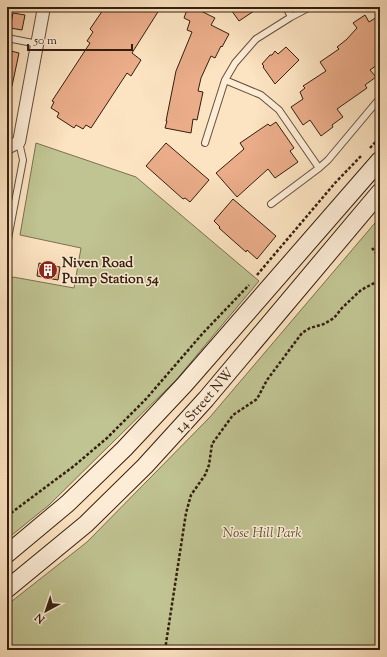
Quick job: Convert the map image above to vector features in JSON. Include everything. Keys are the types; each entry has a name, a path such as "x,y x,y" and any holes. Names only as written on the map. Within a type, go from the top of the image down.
{"main road":[{"name":"14 Street NW","path":"7,554 67,504 124,449 185,384 380,160"},
{"name":"14 Street NW","path":"7,589 86,524 145,466 206,399 380,192"}],"street":[{"path":"7,148 19,142 44,7"}],"lane":[{"path":"286,7 291,17"},
{"path":"204,143 225,80 235,63 256,39 310,7"},
{"path":"7,38 38,44"},
{"path":"225,80 261,95 279,110 319,168"},
{"path":"271,204 328,160 380,98"},
{"path":"7,244 23,160 19,142"}],"path":[{"path":"256,278 335,183 380,137"},
{"path":"372,248 380,258"},
{"path":"165,650 190,495 205,475 209,465 212,444 234,415 257,399 267,380 302,333 334,318 361,290 380,280"},
{"path":"7,516 74,466 107,438 146,399 203,333 250,284"}],"green space":[{"path":"36,143 136,177 259,281 176,380 49,505 7,539 7,284 13,277 74,288 81,248 20,235"},
{"name":"Nose Hill Park","path":"380,217 380,650 7,650 7,605 87,542 210,417"}],"building":[{"path":"105,7 161,7 132,53 141,60 131,76 127,73 91,128 86,125 83,129 76,125 74,128 57,117 59,113 51,108 54,102 52,101 90,43 87,41 93,32 90,29"},
{"path":"188,7 193,7 215,18 211,25 229,34 215,58 211,56 201,78 198,91 203,92 197,120 193,119 191,133 165,128 176,71 192,32 187,30 190,21 184,18"},
{"path":"229,7 260,7 239,21"},
{"path":"13,13 25,15 22,30 10,28"},
{"path":"365,15 369,22 380,15 380,63 370,70 376,77 365,85 367,88 337,109 343,117 321,136 310,120 303,125 291,107 303,99 300,92 305,88 303,86 326,71 320,62 339,49 337,47 357,28 353,23"},
{"path":"286,47 299,60 275,84 262,64 275,51 278,54"},
{"path":"7,50 19,53 12,86 7,85"},
{"path":"276,122 294,148 290,151 298,162 275,178 268,169 237,197 216,173 244,149 240,143 268,124 270,126"},
{"path":"166,143 209,180 190,202 185,198 183,199 146,166"},
{"path":"233,199 276,236 257,259 247,250 246,252 219,228 220,227 214,221"},
{"name":"Niven Road Pump Station 54","path":"39,263 60,267 58,280 37,276"}],"place":[{"name":"Niven Road Pump Station 54","path":"48,270"}]}
